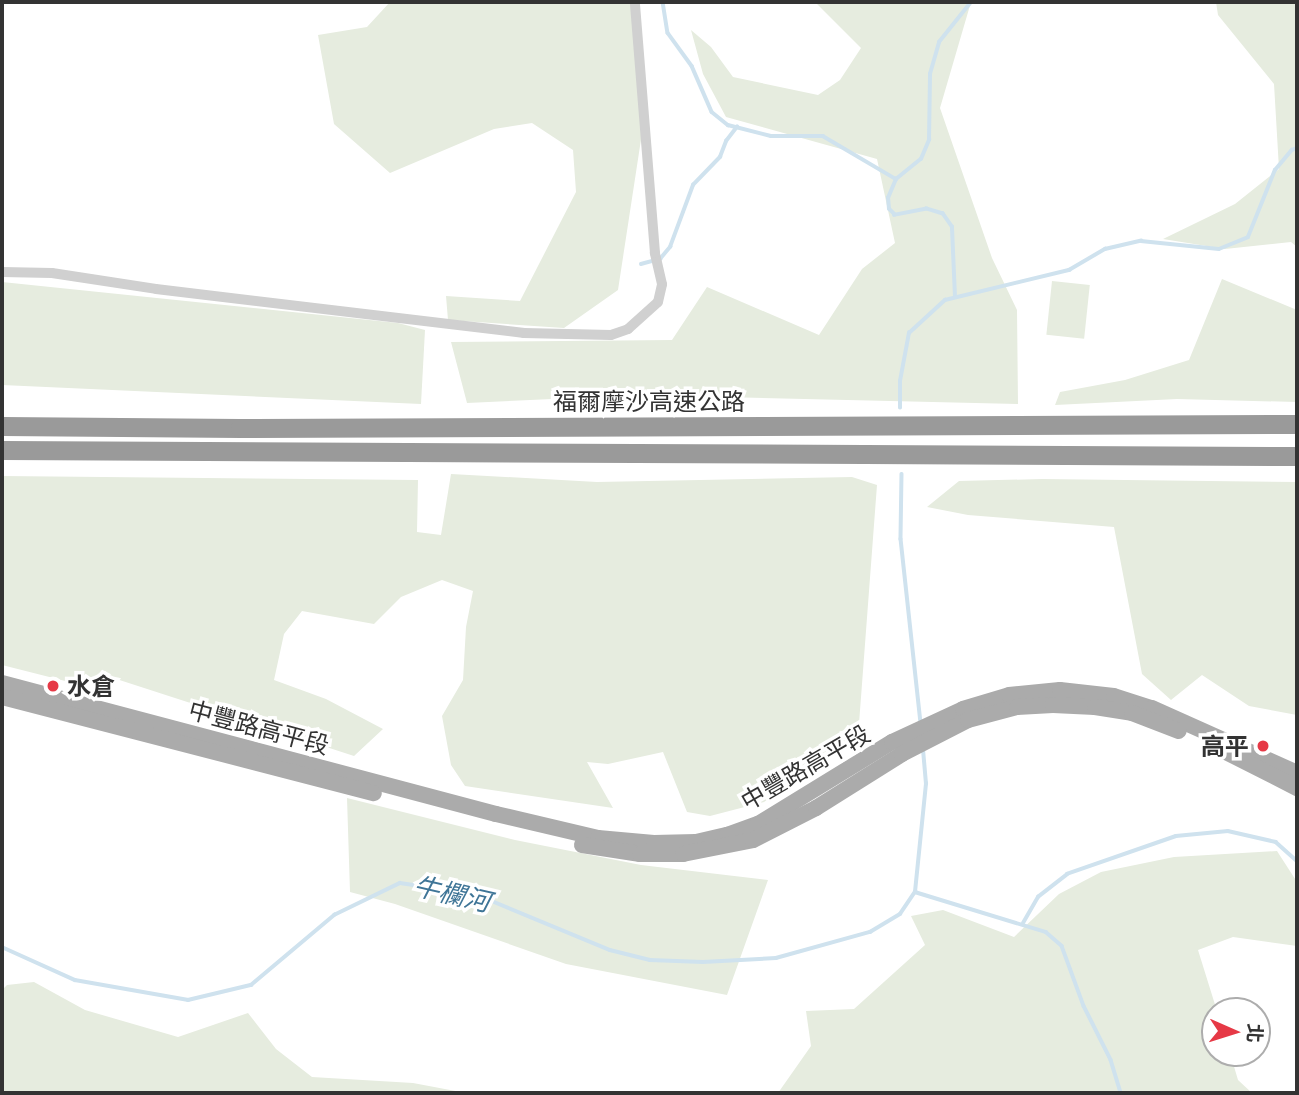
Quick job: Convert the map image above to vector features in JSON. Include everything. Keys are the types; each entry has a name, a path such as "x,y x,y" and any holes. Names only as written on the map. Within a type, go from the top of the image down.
{"highway":[{"name":"福爾摩沙高速公路","path":"2,426 1297,424"},
{"path":"2,450 1297,456"}],"main road":[{"path":"2,683 158,729"},
{"name":"中豐路高平段","path":"158,729 320,773 598,838 678,848 758,824 897,748 1009,695 1048,692 1114,696 1152,708 1297,773"},
{"path":"2,697 158,729"},
{"name":"中豐路高平段","path":"966,715 1017,707 1053,705 1132,713 1208,743 1297,788"}],"street":[{"path":"2,272 52,273 156,289 524,333 611,335 628,330 658,302 662,284 655,253 635,2"}],"shaded area":[{"path":"390,2 636,2 644,120 618,290 564,328 448,320 446,296 520,301 576,192 573,150 532,123 494,129 390,173 334,124 318,35 367,27"},
{"path":"815,2 971,2 940,108 992,258 1017,310 1018,404 641,395 467,403 451,342 672,340 707,287 819,335 862,269 895,243 877,159 726,117 703,74 691,30 711,47 733,77 818,95 840,80 861,48"},
{"path":"1216,2 1297,2 1297,247 1291,242 1225,249 1163,239 1235,204 1279,169 1274,84 1218,15"},
{"path":"1222,279 1297,310 1297,402 1177,399 1055,405 1060,392 1125,380 1189,360"},
{"path":"1052,281 1090,285 1084,339 1046,335"},
{"path":"2,282 398,323 425,330 421,404 2,385"},
{"path":"451,474 597,482 852,477 877,485 858,737 764,802 710,816 687,812 663,752 608,764 587,762 613,808 465,786 451,765 442,716 463,680 466,627 473,591 442,580 401,597 374,624 302,611 284,634 274,680 326,699 383,729 354,756 104,675 73,683 2,665 2,476 418,480 417,532 441,535"},
{"path":"1042,479 1297,482 1297,715 1249,706 1202,675 1171,700 1142,674 1114,527 968,515 927,507 959,481"},
{"path":"347,798 515,840 641,865 768,880 727,995 566,964 395,904 350,892"},
{"path":"1277,851 1297,882 1297,946 1233,937 1198,950 1213,997 1201,997 1201,1067 1234,1067 1238,1080 1252,1093 778,1093 811,1046 806,1011 854,1009 925,945 911,916 943,910 1014,937 1059,894 1101,872 1174,857"},
{"path":"34,982 85,1010 178,1037 248,1013 276,1049 312,1077 413,1083 466,1093 2,1093 2,990 7,985"}],"waterway":[{"path":"663,2 668,33 692,66 712,112 728,125 771,136 823,136 896,179"},
{"path":"955,297 952,227 943,214 927,209 895,215 889,209 888,198 896,179 921,159 929,140 930,74 939,42 971,2"},
{"path":"641,264 660,259 670,247 693,185 720,157 726,141 737,127"},
{"path":"900,408 900,381 909,333 945,300 1069,270 1105,249 1141,241 1219,249 1248,237 1275,170 1292,150 1297,148"},
{"path":"902,474 901,539 921,722"},
{"name":"牛欄河","path":"2,947 75,980 188,1000 251,985 334,915 400,883 475,894 610,950 650,960 703,962 776,958 870,932 900,914 915,892 926,784 923,747"},
{"path":"1023,923 1038,897 1067,874 1176,836 1228,831 1276,842 1297,861"},
{"path":"915,892 1046,932 1062,946 1084,1006 1111,1060 1121,1093"}],"place":[{"name":"水倉","path":"53,686"},
{"name":"高平","path":"1263,746"}]}
